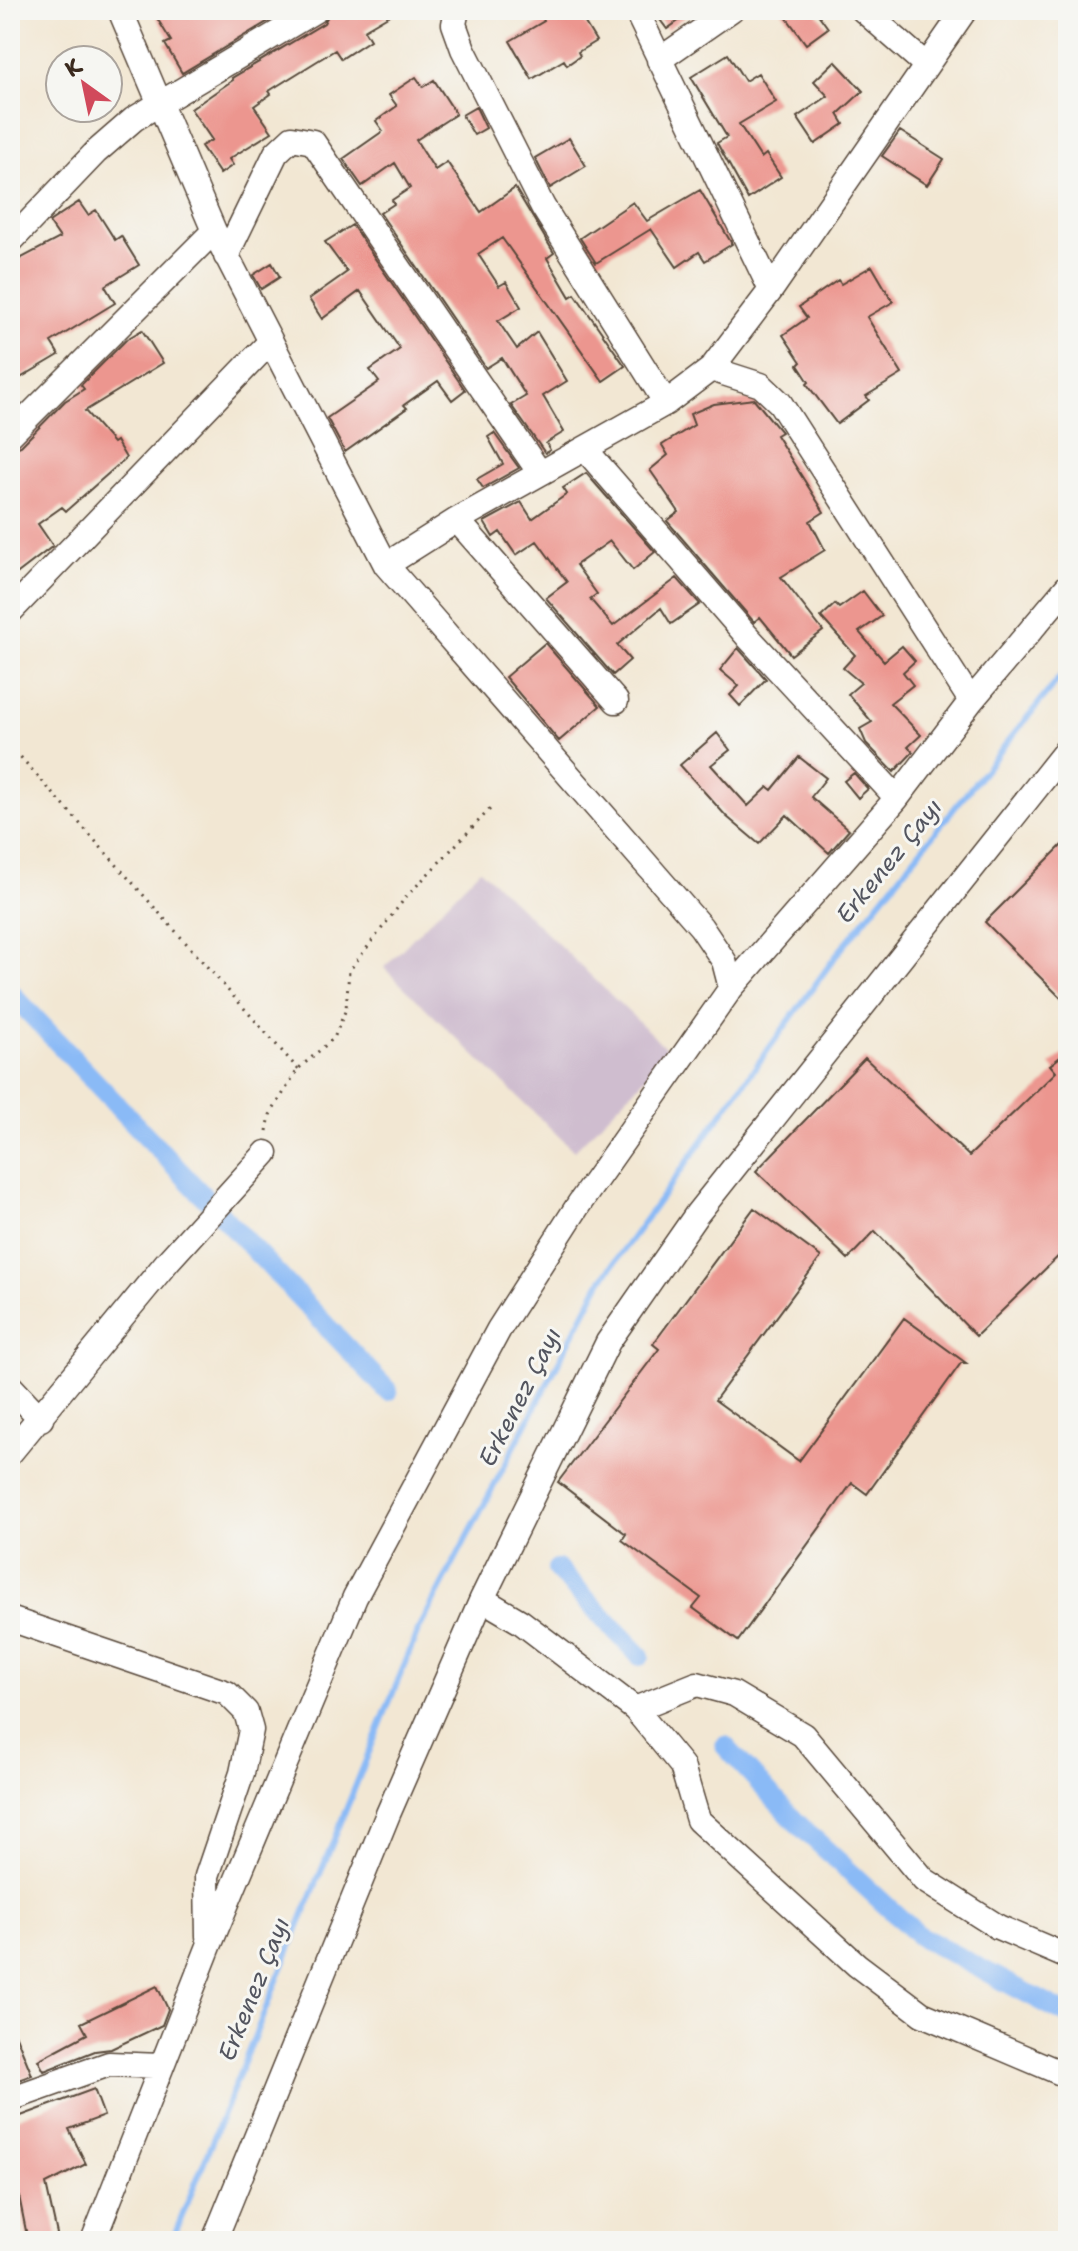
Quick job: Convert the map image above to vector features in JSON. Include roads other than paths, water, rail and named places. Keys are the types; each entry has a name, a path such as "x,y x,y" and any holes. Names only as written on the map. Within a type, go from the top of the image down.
{"street":[{"path":"120,10 214,231 386,565 701,927 724,961 731,988"},
{"path":"10,242 96,152 134,119 316,10"},
{"path":"457,10 454,24 463,49 543,207 666,403"},
{"path":"636,10 771,290"},
{"path":"659,60 731,10"},
{"path":"863,10 926,65"},
{"path":"386,565 457,520 666,403 711,369 771,290 965,10"},
{"path":"226,256 276,153 292,138 313,142 540,473"},
{"path":"10,435 214,231"},
{"path":"10,612 270,342"},
{"path":"711,369 761,385 780,403 971,701"},
{"path":"585,449 747,636 897,798"},
{"path":"457,520 616,701"},
{"path":"93,2241 209,1946 355,1597 499,1329 579,1204 731,988 897,798 971,701 1068,586"},
{"path":"214,2241 388,1814 482,1599 617,1330 697,1214 1068,748"},
{"path":"10,1453 198,1228 260,1161"},
{"path":"10,1386 41,1419"},
{"path":"482,1599 521,1622 635,1709 682,1766 698,1820 857,1965 922,2014 1068,2076"},
{"path":"10,1619 227,1693 246,1712 251,1730 242,1773 207,1876 209,1946"},
{"path":"635,1709 697,1684 734,1694 803,1735 924,1880 998,1927 1068,1957"},
{"path":"10,2099 109,2064 161,2066"}],"waterway":[{"name":"Erkenez Çayı","path":"172,2241 418,1631 601,1281 838,953 1068,667"},
{"path":"10,992 388,1391"},
{"path":"557,1569 640,1656"},
{"path":"725,1746 796,1822 919,1936 1068,2015"}]}
